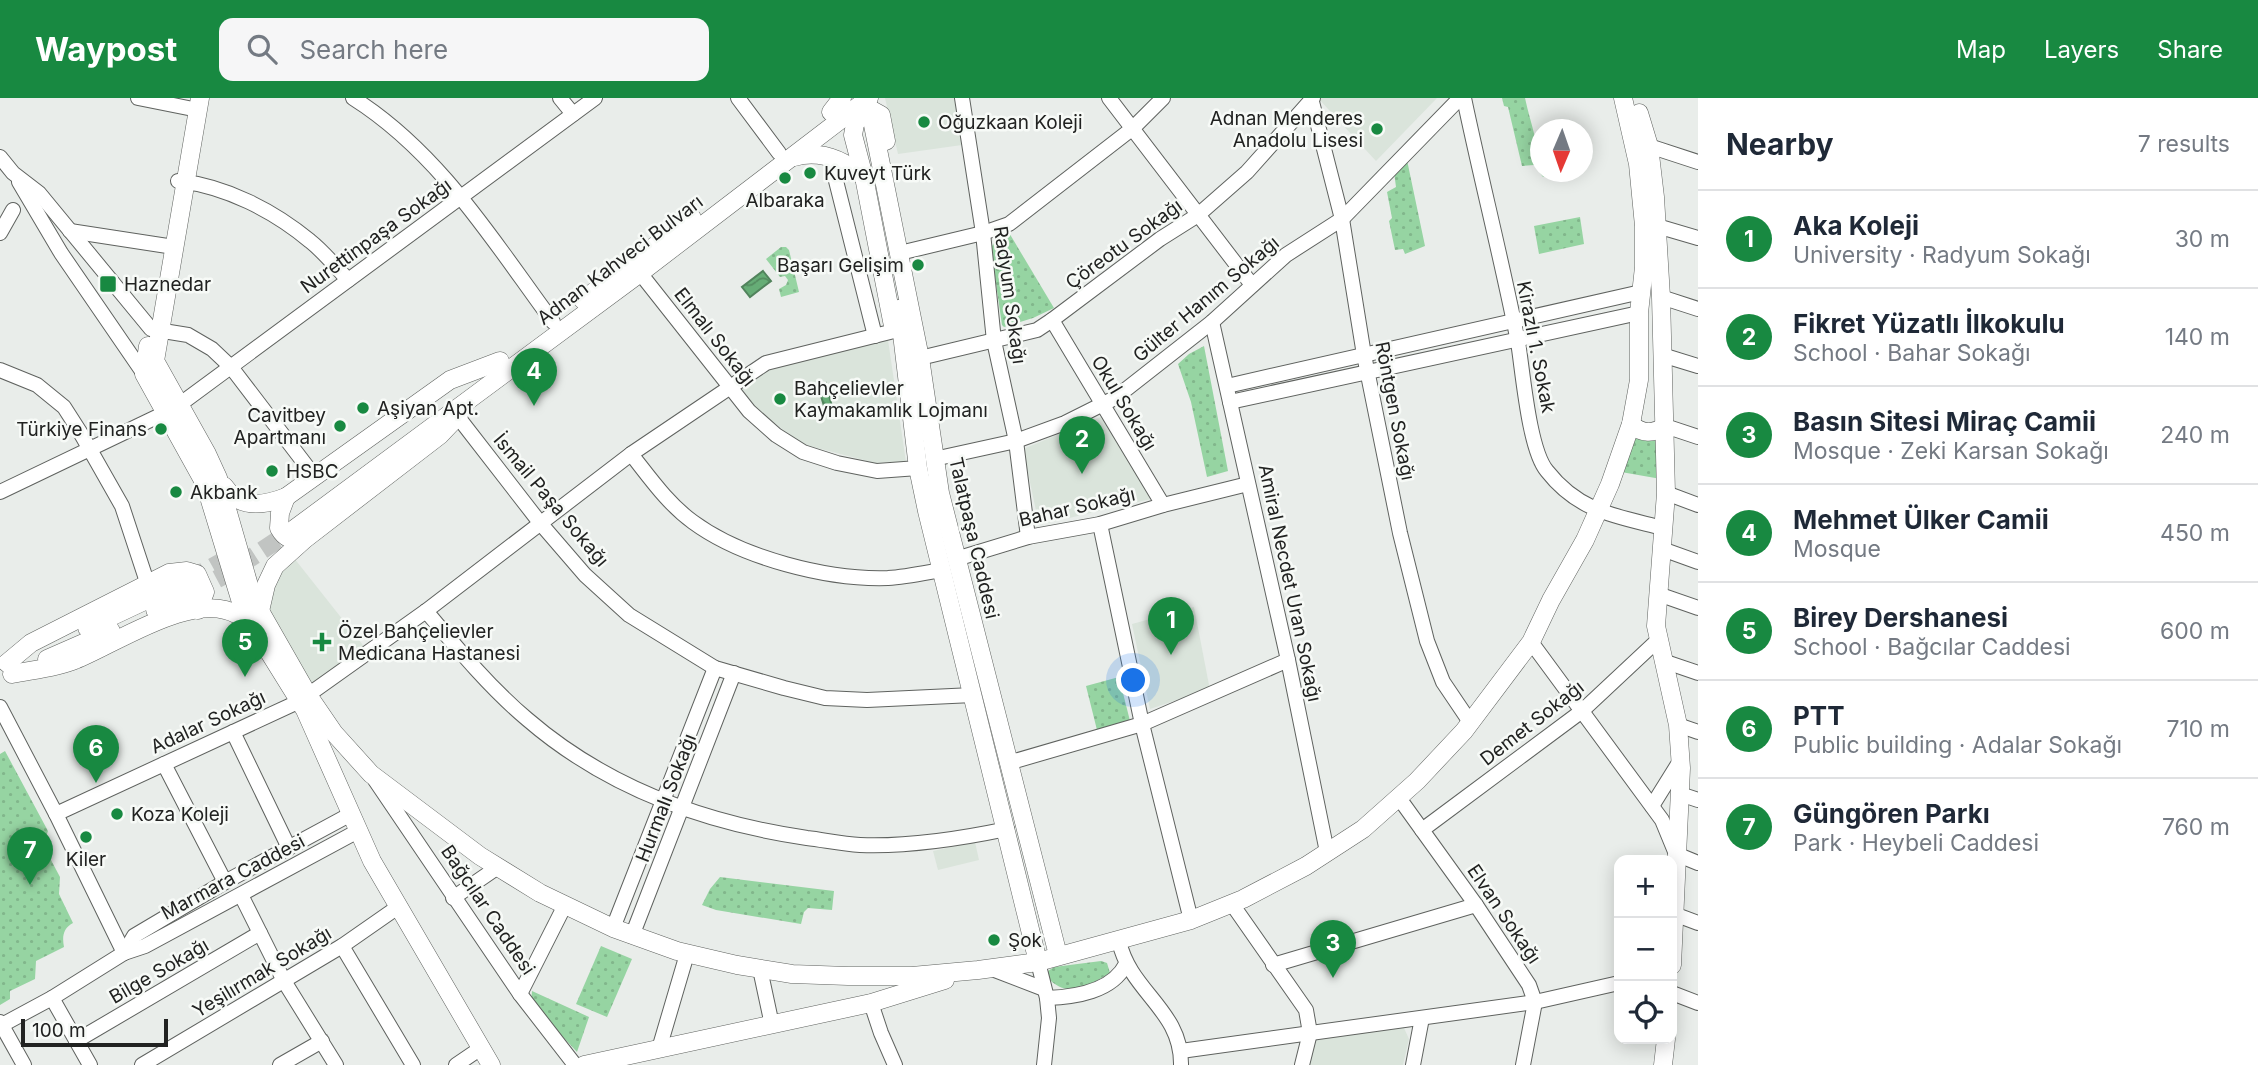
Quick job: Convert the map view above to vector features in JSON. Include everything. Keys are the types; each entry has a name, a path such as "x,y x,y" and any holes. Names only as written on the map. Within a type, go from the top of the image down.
{"main road":[{"name":"Adnan Kahveci Bulvarı","path":"295,530 640,273 778,160 837,105 849,98"},
{"name":"Adnan Kahveci Bulvarı","path":"295,530 500,361 778,160 869,98"},
{"path":"352,814 349,782 354,777 371,774 498,867 540,893 612,928 687,954 792,974 912,976 1038,962 1056,949 1119,942 1191,920 1231,904 1327,852 1363,830 1399,798 1470,722 1531,642 1598,511 1631,424 1639,380 1639,313 1644,226 1642,148 1623,98"},
{"path":"1635,98 1657,226 1661,298 1665,493 1656,626 1678,725 1679,794 1670,821 1676,855"},
{"path":"144,374 155,329 195,104"},
{"path":"899,338 853,135 860,115 872,110 908,251 916,300 920,358"},
{"name":"Talatpaşa Caddesi","path":"875,117 899,338 926,463 941,570 1038,962"},
{"name":"Talatpaşa Caddesi","path":"875,117 920,358 926,463 940,493 1056,949"},
{"path":"778,160 805,154 830,157 842,161 864,177"},
{"path":"1642,292 1661,298"},
{"name":"Bağcılar Caddesi","path":"155,329 155,360 205,484 244,612 254,631 304,698 371,774"},
{"path":"218,478 238,500 254,505 286,497 450,380 500,361"},
{"name":"Bağcılar Caddesi","path":"144,374 173,409 218,478 250,589 304,698 352,814 398,907 489,1060"},
{"path":"260,611 266,585 295,530 440,435 476,393"},
{"path":"1631,424 1643,432 1659,430 1665,426"},
{"path":"286,497 282,505 279,528 287,538 295,540 295,530"},
{"path":"187,571 197,574 205,592 104,620 5,671 31,643 169,573 187,571"},
{"path":"193,594 220,610 238,615 254,631"},
{"path":"5,671 74,661 176,613 193,594"},
{"path":"584,1065 871,1003 984,969"},
{"path":"848,976 863,983 871,1003"},
{"path":"1666,1044 1667,1064"}],"street":[{"path":"138,98 195,104"},
{"path":"353,98 413,142 441,171 553,322"},
{"path":"560,98 573,114"},
{"name":"Nurettinpaşa Sokağı","path":"0,492 173,409 594,98"},
{"path":"738,98 778,160"},
{"name":"Radyum Sokağı","path":"962,98 982,233 993,341 1016,441 1028,537"},
{"path":"908,251 1009,224 1133,128 1163,98"},
{"name":"Gülter Hanım Sokağı","path":"926,463 1016,441 1065,423 1115,398 1212,322 1286,255 1342,219 1462,98"},
{"name":"Kirazlı 1. Sokak","path":"1462,98 1517,339 1539,461 1571,496 1598,511 1663,528"},
{"name":"Röntgen Sokağı","path":"1312,99 1342,219 1367,372 1400,534 1427,641 1443,682 1470,722"},
{"name":"Çöreotu Sokağı","path":"920,358 1037,330 1160,239 1198,215 1247,172 1312,99"},
{"path":"1115,100 1133,128 1252,285"},
{"path":"1642,148 1698,162"},
{"path":"0,157 13,173 61,253 144,374"},
{"path":"830,157 874,336"},
{"path":"13,173 39,193 155,329 188,335 212,349 231,367 315,477"},
{"path":"182,181 246,200 279,218 312,242 348,280"},
{"path":"0,233 13,210"},
{"path":"1657,226 1698,238"},
{"path":"70,231 170,247"},
{"name":"Elmalı Sokağı","path":"640,273 748,411 775,435 803,452 837,463 877,471 926,463"},
{"path":"1227,386 1642,292"},
{"path":"1661,298 1698,309"},
{"path":"1230,402 1639,313"},
{"name":"Okul Sokağı","path":"1052,320 1163,505"},
{"name":"Amiral Necdet Uran Sokağı","path":"1212,322 1288,660 1327,852"},
{"name":"Adalar Sokağı","path":"56,814 304,698 426,611 631,454 766,363 874,336 899,338"},
{"path":"1662,355 1698,366"},
{"path":"0,370 37,385 64,407 122,506 148,585"},
{"name":"İsmail Paşa Sokağı","path":"458,417 541,524 585,575 629,615 715,667 825,698 867,700 973,695"},
{"path":"1665,426 1698,437"},
{"path":"631,454 659,490 692,522 733,546 807,568 849,577 889,578 941,570"},
{"name":"Bahar Sokağı","path":"956,559 1028,537 1100,524 1248,484"},
{"path":"1665,493 1698,505"},
{"path":"1100,524 1142,724 1191,920"},
{"path":"1662,549 1698,562"},
{"path":"1658,594 1698,608"},
{"path":"426,611 465,657 527,719 581,759 663,802 736,826 858,845 928,842 1007,830"},
{"name":"Demet Sokağı","path":"1422,830 1582,711 1659,639"},
{"path":"1531,642 1652,806 1670,821"},
{"path":"1008,763 1142,724 1288,660"},
{"path":"1666,662 1698,673"},
{"name":"Hurmalı Sokağı","path":"612,928 715,667"},
{"name":"Hurmalı Sokağı","path":"632,936 734,673"},
{"path":"0,707 124,953"},
{"path":"1678,725 1698,732"},
{"path":"233,732 289,848"},
{"path":"1652,806 1680,761"},
{"path":"164,764 225,882"},
{"name":"Bağcılar Caddesi","path":"371,774 520,994 575,1065"},
{"path":"1679,794 1698,800"},
{"name":"Elvan Sokağı","path":"1399,798 1476,905 1529,985 1535,1002"},
{"path":"24,1065 1,1025 52,998 124,953 134,936 225,882 352,814"},
{"name":"Marmara Caddesi","path":"124,953 145,946 241,895 352,814"},
{"path":"1677,855 1698,863"},
{"path":"453,898 498,867"},
{"path":"241,895 284,981 336,1065"},
{"path":"1231,904 1306,1010 1310,1033 1302,1065"},
{"path":"520,994 565,905"},
{"path":"1273,965 1476,905"},
{"name":"Yeşilırmak Sokağı","path":"142,1065 342,946 398,907"},
{"path":"1677,915 1698,923"},
{"name":"Bilge Sokağı","path":"76,1041 260,933"},
{"path":"1119,942 1126,964 1173,1025 1181,1058 1310,1033 1535,1002 1614,984"},
{"path":"342,946 413,1065"},
{"path":"659,1049 687,954"},
{"path":"1038,962 1049,1018 1043,1065"},
{"path":"984,969 1045,993 1077,997 1121,975 1126,964"},
{"path":"760,970 772,1025"},
{"path":"1677,995 1698,1003"},
{"path":"52,998 90,1065"},
{"path":"1522,1065 1535,1002"},
{"path":"871,1003 895,1065"},
{"path":"1413,1065 1422,1018"},
{"path":"280,1065 322,1041"},
{"path":"456,1065 489,1060"}],"shaded area":[{"name":"Oğuzkaan Koleji","path":"885,98 954,98 962,145 898,154"},
{"name":"Adnan Menderes Anadolu Lisesi","path":"1318,98 1437,98 1376,161"},
{"path":"1502,98 1525,98 1530,119 1530,165 1522,166 1508,107 1504,106"},
{"path":"1407,160 1425,246 1405,254 1403,249 1395,250 1387,192 1396,187 1394,172"},
{"path":"1580,217 1584,244 1539,254 1534,226"},
{"path":"1008,231 1054,308 1004,327 991,249 997,238"},
{"path":"781,247 789,250 799,292 781,297 779,289 786,285 788,280 785,276 780,277 766,259"},
{"path":"888,340 906,462 875,463 802,444 757,410 741,388 770,367"},
{"path":"1204,346 1228,471 1207,477 1191,402 1178,364"},
{"path":"1103,416 1151,499 1039,525 1023,449"},
{"path":"1632,437 1659,437 1661,479 1621,472"},
{"path":"290,553 366,649 313,690 269,610 273,588"},
{"path":"1194,607 1209,685 1207,690 1150,709 1132,624"},
{"path":"1119,677 1130,721 1097,730 1086,686"},
{"path":"5,751 48,831 43,845 60,877 59,894 73,923 64,933 64,947 36,961 35,979 10,991 10,999 0,1005 0,754"},
{"path":"975,842 979,860 938,870 933,851"},
{"path":"720,877 834,891 832,910 808,908 801,924 716,910 702,905"},
{"path":"601,946 632,959 607,1017 576,1004"},
{"path":"1101,961 1107,963 1110,973 1085,986 1062,988 1047,977 1048,971 1054,967"},
{"path":"532,991 589,1017 577,1052 531,1003"},
{"path":"1404,1028 1409,1039 1403,1065 1308,1065 1315,1036"}],"water":[{"path":"763,271 771,281 750,297 742,287"},
{"path":"826,383 832,407 825,409 820,393 812,395 810,388"}],"tunnel":[{"path":"193,592 223,576 293,530"},
{"path":"189,580 239,552"}],"place":[{"name":"Oğuzkaan Koleji","path":"924,122"},
{"name":"Adnan Menderes Anadolu Lisesi","path":"1377,129"},
{"name":"Kuveyt Türk","path":"810,173"},
{"name":"Albaraka","path":"785,178"},
{"name":"Başarı Gelişim","path":"918,265"},
{"name":"Haznedar","path":"108,284"},
{"name":"Bahçelievler Kaymakamlık Lojmanı","path":"780,399"},
{"name":"Mehmet Ülker Camii","path":"534,406"},
{"name":"Aşiyan Apt.","path":"363,408"},
{"name":"Cavitbey Apartmanı","path":"340,426"},
{"name":"Türkiye Finans","path":"161,429"},
{"name":"HSBC","path":"272,471"},
{"name":"Fikret Yüzatlı İlkokulu","path":"1082,474"},
{"name":"Akbank","path":"176,492"},
{"name":"Özel Bahçelievler Medicana Hastanesi","path":"322,642"},
{"name":"Aka Koleji","path":"1171,655"},
{"name":"Birey Dershanesi","path":"245,677"},
{"name":"PTT","path":"96,783"},
{"name":"Koza Koleji","path":"117,814"},
{"name":"Kiler","path":"86,837"},
{"name":"Güngören Parkı","path":"30,885"},
{"name":"Şok","path":"994,940"},
{"name":"Basın Sitesi Miraç Camii","path":"1333,978"}]}
